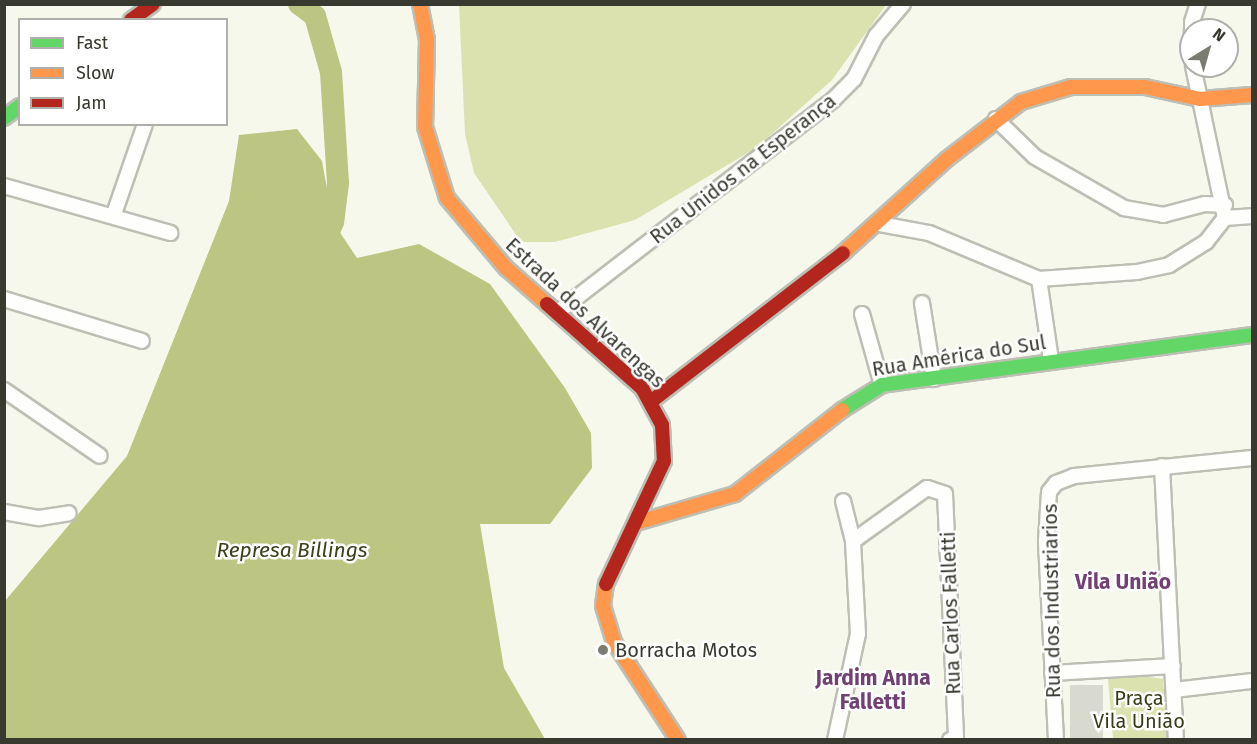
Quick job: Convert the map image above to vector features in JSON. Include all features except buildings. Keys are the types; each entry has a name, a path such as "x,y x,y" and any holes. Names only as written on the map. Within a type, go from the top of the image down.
{"street":[{"path":"134,18 153,4"},
{"name":"Estrada dos Alvarengas","path":"420,4 427,40 426,127 437,176 471,230 506,268 559,312 653,400 662,425 664,461 639,522 608,574 603,606 605,623 637,683 678,740"},
{"name":"Rua Unidos na Esperança","path":"559,312 833,100 854,79 876,36 903,4"},
{"path":"880,224 929,233 1038,279 1137,272 1169,265 1206,242 1225,212 1196,78"},
{"path":"653,400 880,224 996,119 1022,102 1071,87 1145,87 1200,99 1252,94"},
{"path":"4,118 18,108"},
{"path":"996,119 1035,157 1124,208 1163,215 1205,204 1225,212 1252,216"},
{"path":"114,214 143,126"},
{"path":"4,186 114,214 170,233"},
{"path":"1038,279 1051,360"},
{"path":"4,300 142,341"},
{"path":"922,303 934,379"},
{"path":"862,314 882,385"},
{"name":"Rua América do Sul","path":"639,522 735,494 864,392 882,385 1051,360 1252,335"},
{"path":"4,390 100,456"},
{"name":"Rua dos Industriarios","path":"1056,740 1052,673 1049,492 1056,483 1074,476 1252,458"},
{"path":"1162,466 1176,740"},
{"name":"Rua Carlos Falletti","path":"853,541 927,489 940,489 948,506 956,739"},
{"path":"835,740 858,634 853,541 843,501"},
{"path":"4,512 39,518 69,513"},
{"path":"1052,673 1173,666"},
{"path":"1174,690 1252,681"},
{"path":"950,740 956,739"}],"green space":[{"path":"459,4 886,5 832,80 756,148 635,220 555,242 521,242 474,173 465,134"},
{"name":"Praça Vila União","path":"1142,676 1163,679 1169,739 1113,739 1108,679"}],"water":[{"name":"Represa Billings","path":"297,129 322,161 333,222 357,258 419,244 490,284 565,388 591,433 592,468 550,524 480,524 504,668 545,739 5,739 5,601 127,456 229,201 239,135"}],"waterway":[{"path":"299,4 315,16 331,72 338,183 333,222 321,250"}],"traffic: fast":[{"path":"4,118 18,108"},
{"path":"842,410 882,385 1252,335"}],"traffic: slow":[{"path":"420,4 427,40 425,127 447,198 506,268 547,304"},
{"path":"843,253 947,159 1021,102 1071,87 1145,87 1200,99 1252,95"},
{"path":"639,522 735,494 842,410"},
{"path":"606,584 603,606 614,642 678,740"}],"traffic: jam":[{"path":"134,18 153,4"},
{"path":"653,400 843,253"},
{"path":"547,304 642,388 662,425 664,461 606,584"}],"place":[{"name":"Borracha Motos","path":"603,650"}],"district":[{"name":"Vila União","path":"1123,582"},
{"name":"Jardim Anna Falletti","path":"873,690"}]}
